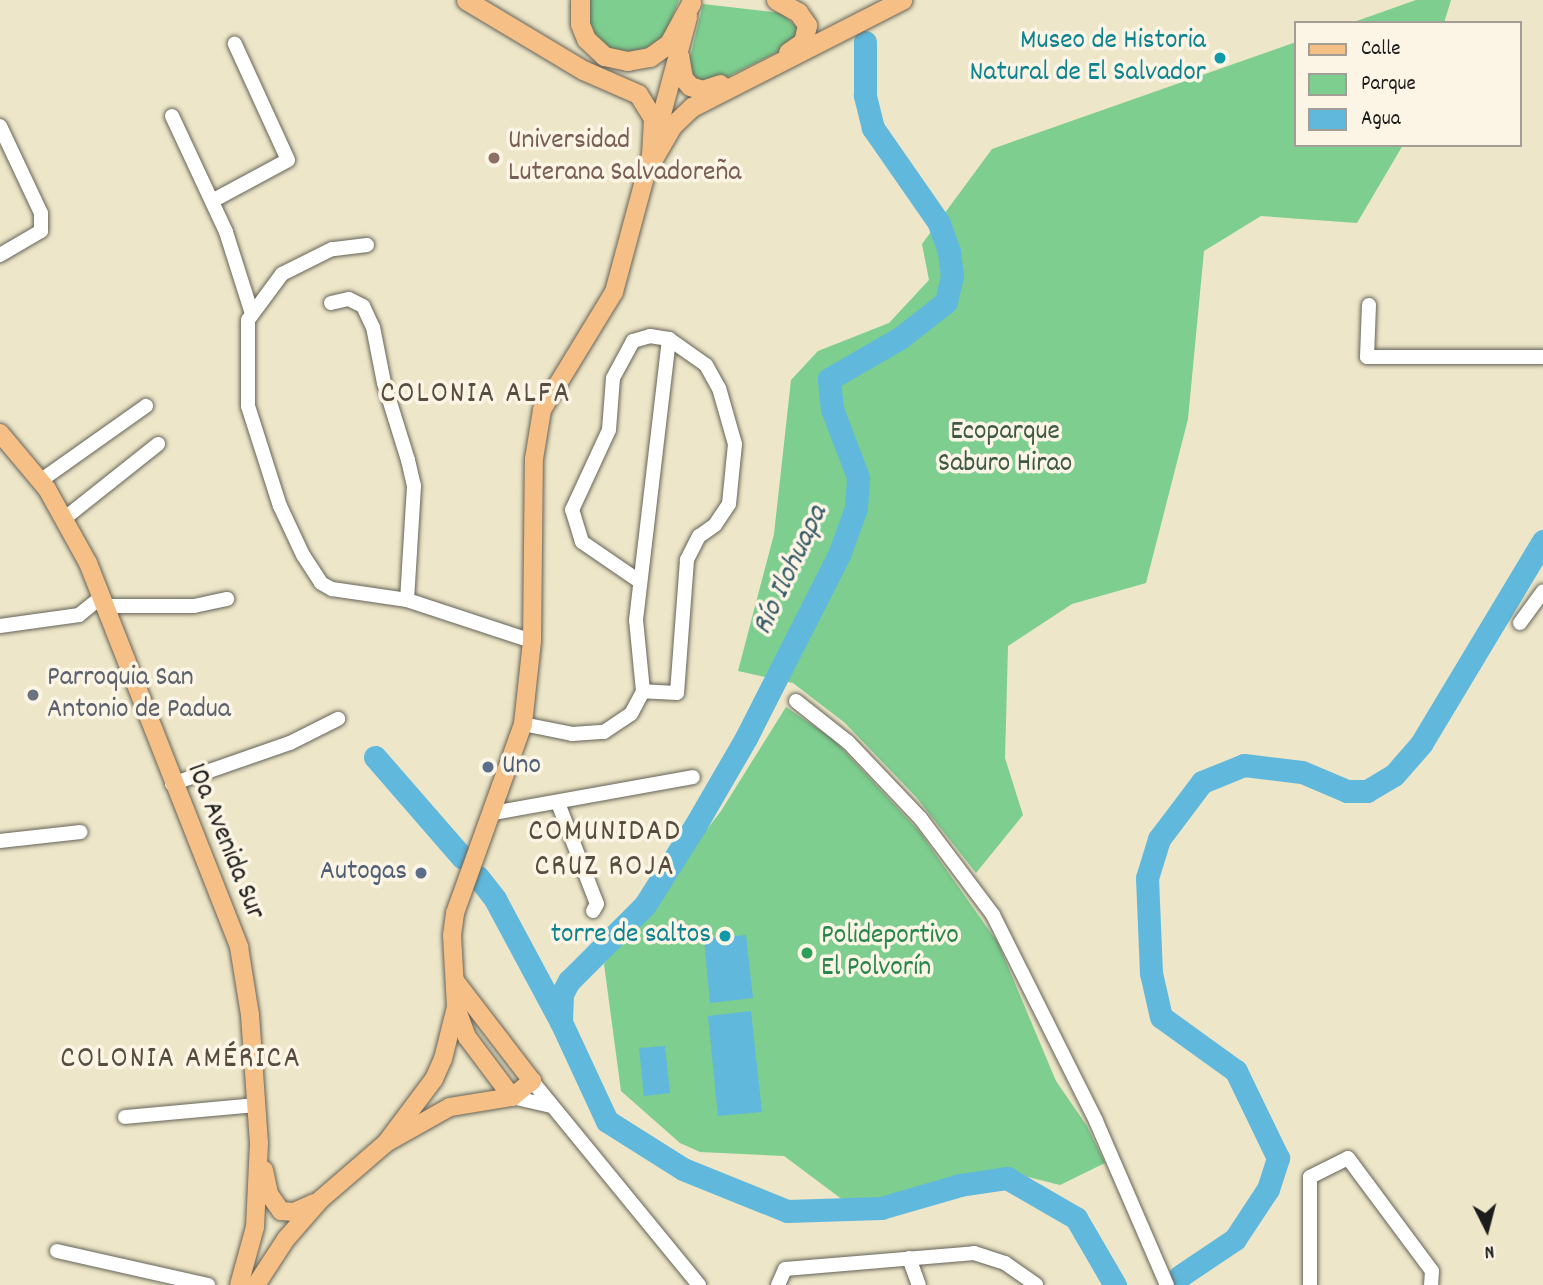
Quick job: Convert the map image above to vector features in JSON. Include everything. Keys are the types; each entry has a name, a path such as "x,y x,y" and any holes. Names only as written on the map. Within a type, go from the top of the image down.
{"highway":[{"path":"466,0 583,70 638,94 653,118 650,164"},
{"path":"580,0 579,17 586,39 604,56 627,61 650,57 669,43 692,1"},
{"path":"679,55 685,82 702,90 798,47 807,25 798,12 776,0"},
{"path":"650,164 672,126 691,107 902,0"}],"main road":[{"path":"386,1143 434,1079 456,1007 452,935 455,912 523,724 533,641 534,459 542,410 614,292 692,1"},
{"name":"10a Avenida Sur","path":"0,433 40,481 65,518 103,602 172,784 239,947 250,1015 259,1143 255,1227 239,1285"},
{"path":"256,1285 286,1239 320,1200 386,1143 450,1107 512,1097 532,1081 456,982"},
{"path":"456,1007 467,1037 512,1097"},
{"name":"10a Avenida Sur","path":"259,1143 275,1207 294,1212 320,1200"}],"street":[{"path":"212,201 288,160 235,44"},
{"path":"172,116 226,232 252,314 247,360 253,431 279,506 303,555 321,583 332,589 407,600 533,641"},
{"path":"0,126 41,213 41,231 0,255"},
{"path":"252,314 282,274 332,249 367,245"},
{"path":"331,303 349,299 363,306 373,327 384,383 411,473 414,486 407,600"},
{"path":"1369,305 1367,357 1543,357"},
{"path":"639,581 582,542 572,510 609,430 612,378 633,341 650,336 669,339 706,365 719,388 734,444 729,504 715,525 699,536 687,560 677,693 643,691"},
{"path":"523,724 572,734 604,732 631,714 643,691 636,620 669,339"},
{"path":"40,481 146,406"},
{"path":"65,518 158,444"},
{"path":"1520,622 1543,591"},
{"path":"0,626 79,615 103,602 194,606 227,599"},
{"path":"796,701 848,742 921,819 993,915 1096,1121 1167,1285"},
{"path":"172,784 290,743 338,719"},
{"path":"493,813 693,777"},
{"path":"558,803 597,904 593,911"},
{"path":"0,841 80,832"},
{"path":"532,1081 699,1285"},
{"path":"512,1097 550,1106"},
{"path":"125,1117 257,1105"},
{"path":"1310,1285 1310,1177 1348,1158 1432,1271 1432,1285"},
{"path":"57,1251 208,1285"},
{"path":"785,1269 974,1254 1006,1263 1036,1285"},
{"path":"909,1258 919,1285"},
{"path":"778,1285 785,1269"},
{"path":"785,1269 792,1285"}],"green space":[{"path":"588,0 679,0 665,35 646,48 625,53 598,44 584,10"},
{"path":"1416,0 1451,0 1445,21 1357,21"},
{"path":"703,4 781,13 799,29 790,46 715,83 696,79 688,66"},
{"name":"Ecoparque Saburo Hirao","path":"1294,43 1294,147 1402,147 1357,223 1261,216 1204,251 1188,419 1146,583 1072,604 1008,646 1005,758 1023,815 976,873 916,797 845,723 793,683 738,671 774,534 791,380 818,351 889,323 929,280 922,244 992,149"},
{"name":"Polideportivo El Polvorín","path":"786,707 833,739 919,831 998,943 1056,1081 1087,1126 1105,1163 1060,1185 1012,1173 944,1182 882,1202 847,1203 784,1156 700,1152 680,1143 621,1091 604,964 721,811"}],"water":[{"path":"746,935 753,998 710,1003 704,939"},
{"path":"751,1011 762,1112 718,1116 708,1016"},
{"path":"665,1046 670,1093 644,1096 639,1048"}],"waterway":[{"name":"Río Ilohuapa","path":"561,1022 562,994 569,981 645,905 695,826 746,738 839,555 856,508 858,477 832,409 829,379 900,338 946,302 952,276 949,251 939,223 873,128 865,95 865,42"},
{"path":"1180,1276 1235,1239 1268,1189 1278,1158 1236,1071 1161,1017 1151,973 1147,878 1159,839 1202,782 1244,765 1302,772 1347,791 1367,791 1394,775 1421,744 1543,541"},
{"path":"375,757 462,857"},
{"path":"478,877 495,899 561,1022 607,1121 683,1169 787,1211 881,1208 960,1185 1007,1178 1076,1218 1115,1285"}],"place":[{"name":"Museo de Historia Natural de El Salvador","path":"1220,58"},
{"name":"Universidad Luterana Salvadoreña","path":"494,158"},
{"name":"Parroquia San Antonio de Padua","path":"33,695"},
{"name":"Uno","path":"488,767"},
{"name":"Autogas","path":"421,873"},
{"name":"torre de saltos","path":"725,936"},
{"name":"Polideportivo El Polvorín","path":"807,953"}],"district":[{"name":"COLONIA ALFA","path":"476,396"},
{"name":"COMUNIDAD CRUZ ROJA","path":"605,851"},
{"name":"COLONIA AMÉRICA","path":"181,1061"}]}
